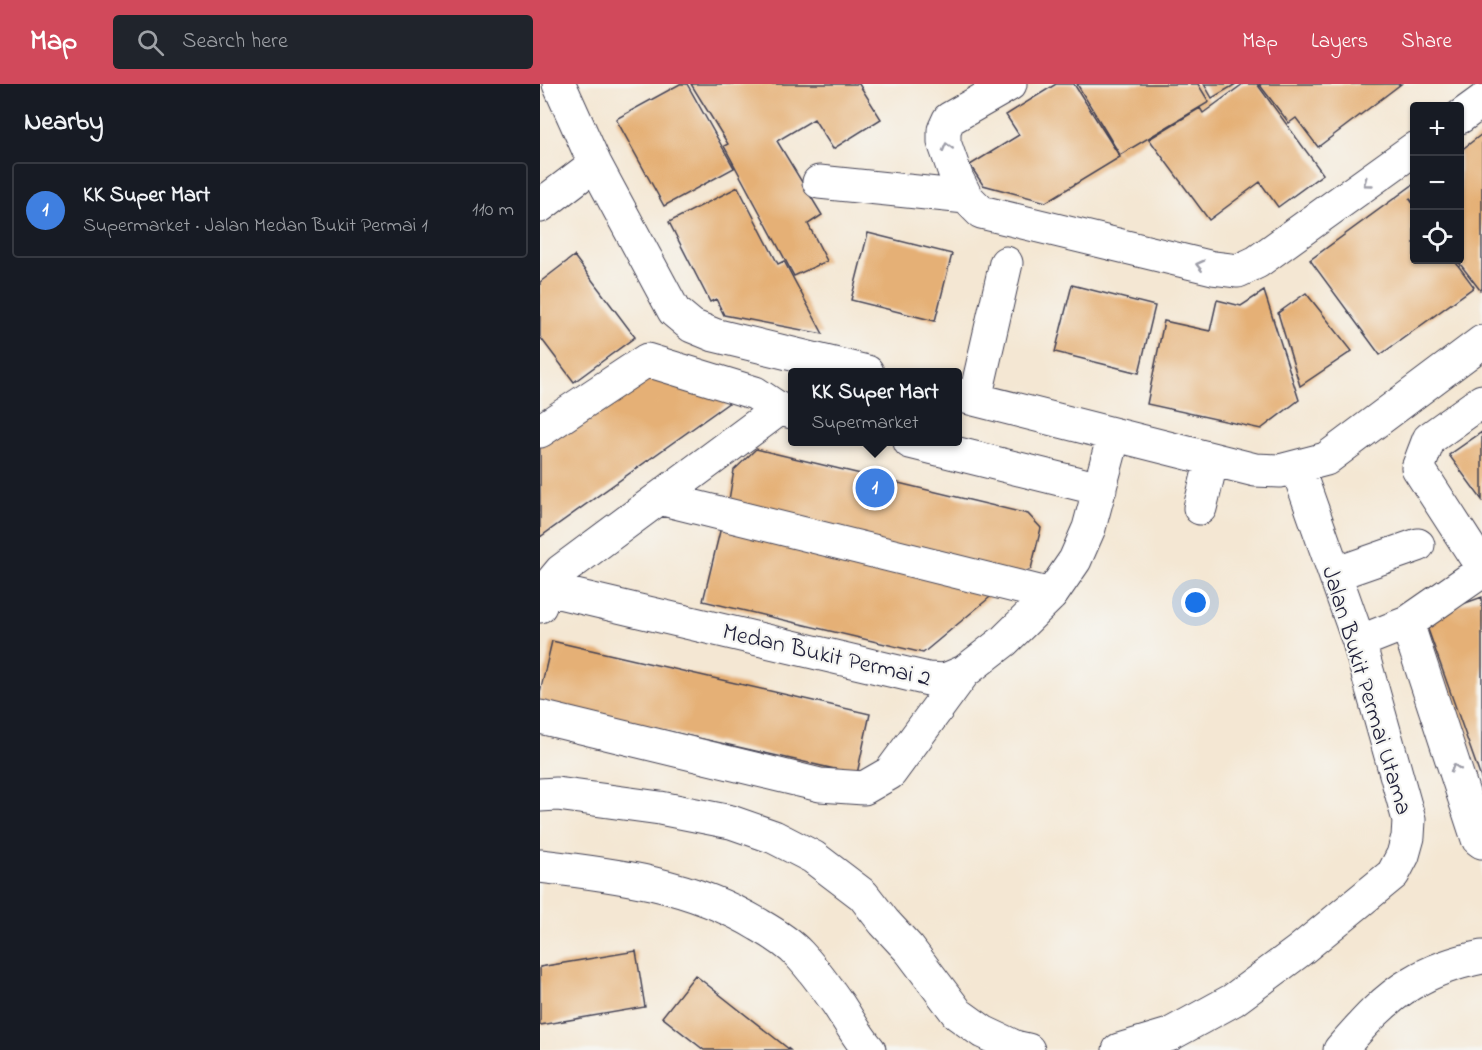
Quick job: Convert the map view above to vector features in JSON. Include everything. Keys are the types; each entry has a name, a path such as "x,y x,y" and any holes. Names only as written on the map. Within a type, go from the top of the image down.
{"street":[{"path":"559,84 596,164 674,311 692,327 714,335 850,368"},
{"path":"1006,263 996,240 957,179 944,142 944,130 949,119 1010,84"},
{"path":"1464,114 1482,101"},
{"path":"819,182 974,205 1067,234 1213,268 1238,271 1257,262 1410,152"},
{"path":"540,206 596,164"},
{"path":"1067,234 1044,240 1006,263 966,397 1255,470 1280,471 1326,459 1482,342"},
{"path":"1298,467 1316,446 1482,322"},
{"path":"540,431 648,360 754,393 786,411 658,498 561,571 543,598"},
{"path":"1359,642 1407,623 1482,569 1418,468 1429,439 1482,401"},
{"name":"Medan Bukit Permai 2","path":"543,598 928,679 945,680 964,672 1004,640 1051,594 1075,560 1089,528 1114,435"},
{"path":"930,446 1100,489"},
{"path":"1200,508 1212,459"},
{"name":"Jalan Bukit Permai Utama","path":"1119,1050 1169,1035 1233,1000 1299,951 1393,874 1403,855 1408,837 1409,820 1359,642 1298,467"},
{"path":"658,498 1051,594"},
{"path":"1335,574 1418,545"},
{"path":"1407,623 1478,839 1482,842"},
{"path":"540,717 820,786 864,788 890,773 964,672"},
{"path":"546,792 660,808 731,822 774,837 813,856 864,895 884,922 909,949 958,1014 983,1032 1015,1047 1028,1050"},
{"path":"540,866 614,875 686,892 733,910 778,936 797,951 816,973 869,1050"},
{"path":"1340,1050 1378,1010 1411,983 1462,961 1482,957"}],"building":[{"path":"680,84 687,84 734,168 664,206 616,119"},
{"path":"691,84 859,84 881,119 833,149 814,119 777,141 822,215 808,224 827,261 794,276 724,146 728,144"},
{"path":"1056,84 1074,84 1120,157 1046,202 983,185 970,165 1019,135 1006,115"},
{"path":"1077,84 1198,84 1209,102 1120,155"},
{"path":"1204,84 1236,84 1212,98"},
{"path":"1243,84 1257,84 1323,174 1278,207 1260,182 1209,220 1149,139 1200,108 1203,113"},
{"path":"1259,84 1401,84 1318,147 1296,118 1289,123"},
{"path":"1482,134 1482,289 1480,290 1460,264 1464,264 1464,148"},
{"path":"738,187 778,264 784,261 823,334 724,315 716,299 710,302 669,222"},
{"path":"1410,187 1410,264 1457,264 1474,287 1380,355 1310,260"},
{"path":"868,233 952,254 935,321 851,300"},
{"path":"574,256 635,337 574,382 540,337 540,282"},
{"path":"1072,285 1155,306 1139,373 1055,352"},
{"path":"1264,291 1299,400 1261,429 1147,404 1164,321 1210,331 1217,300 1241,306"},
{"path":"1306,293 1352,351 1300,386 1278,313"},
{"path":"647,367 737,397 540,537 540,442"},
{"path":"1482,432 1482,500 1449,455"},
{"path":"756,449 1028,514 1041,528 1031,569 1009,580 727,512 734,470"},
{"path":"721,527 995,593 923,653 703,601"},
{"path":"1482,597 1482,781 1424,618"},
{"path":"552,641 870,714 857,774 540,702 540,692"},
{"path":"636,951 645,1007 540,1025 540,967"},
{"path":"695,975 790,1050 704,1050 662,1017"}],"place":[{"name":"KK Super Mart","path":"875,488"}]}
